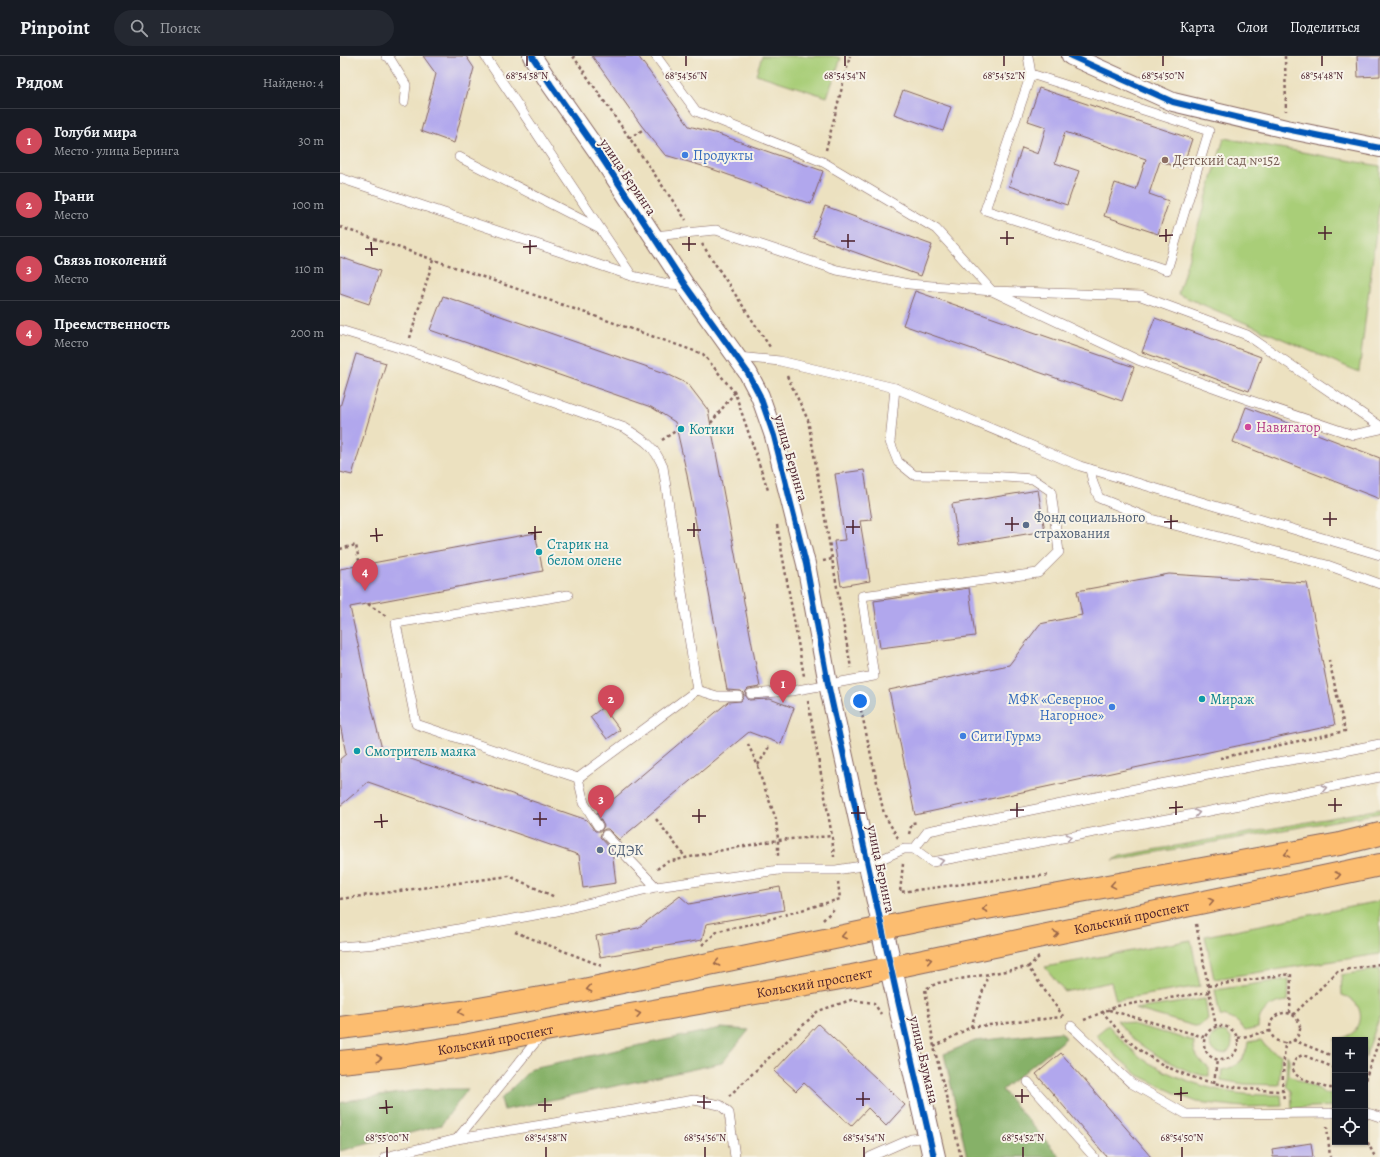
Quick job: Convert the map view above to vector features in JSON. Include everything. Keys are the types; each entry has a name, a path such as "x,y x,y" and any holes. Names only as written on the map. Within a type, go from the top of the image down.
{"main road":[{"path":"340,1028 462,1012 570,993 942,916 1340,844 1380,834"},
{"name":"Кольский проспект","path":"340,1062 400,1056 469,1045 891,968 1380,865"}],"street":[{"name":"улица Беринга","path":"532,56 600,155 685,285 748,373 760,396 774,436 806,564 828,684 882,929"},
{"path":"1071,56 1173,102 1286,130 1380,148"},
{"name":"улица Баумана","path":"882,929 932,1147"}],"lane":[{"path":"389,56 406,85 404,102"},
{"path":"485,56 632,276"},
{"path":"656,56 696,111 823,162 936,229 992,291 1138,360 1249,400 1353,435 1380,427"},
{"path":"1028,56 1031,74 986,210 1167,270 1209,131 1031,74"},
{"path":"459,157 601,229"},
{"path":"340,178 632,276 668,284 685,285"},
{"path":"653,236 716,230 837,270 909,284 992,291 1141,296 1247,335 1380,427"},
{"path":"340,330 406,350 624,428 653,448 663,467 698,690"},
{"path":"737,357 780,361 895,388 1090,469 1380,555"},
{"path":"751,694 792,691 874,676 862,596 1038,573 1059,552 1051,491 1033,478 914,475 898,462 890,442 895,388"},
{"path":"1090,469 1099,498 1151,519 1328,565 1380,584"},
{"path":"568,595 396,623 416,724 578,778"},
{"path":"698,690 717,696 738,696"},
{"path":"578,778 698,690"},
{"path":"340,947 376,944 557,911 656,887 779,870 836,870 868,865 909,849 928,831 1178,780 1380,744"},
{"path":"909,849 932,862 1210,811 1380,777"},
{"path":"578,778 584,803 598,826"},
{"path":"606,835 656,887"},
{"path":"1071,1026 1131,1082 1186,1114 1331,1113"},
{"path":"457,1139 545,1030"},
{"path":"1028,1082 1094,1157"},
{"path":"385,1157 457,1139 694,1100 720,1104 729,1113 735,1157"},
{"path":"1368,1114 1380,1117"},
{"path":"870,1157 881,1154 911,1139 932,1147"}],"path":[{"path":"573,56 694,232"},
{"path":"823,162 850,56"},
{"path":"1285,56 1286,113"},
{"path":"629,138 644,129"},
{"path":"406,350 433,260"},
{"path":"653,448 677,430"},
{"path":"340,549 356,545 360,566"},
{"path":"368,604 396,623"},
{"path":"1213,759 1345,731 1329,660"},
{"path":"854,680 884,814 909,849"},
{"path":"748,744 758,766 776,819 779,870"},
{"path":"758,766 770,745"},
{"path":"656,819 686,858"},
{"path":"645,876 667,862 778,840 832,836"},
{"path":"900,892 987,880 1050,875"},
{"path":"340,899 509,876 560,900"},
{"path":"698,949 718,931 756,923 840,899"},
{"path":"1195,919 1216,1026"},
{"path":"490,923 606,968"},
{"path":"1291,1014 1338,971 1380,964"},
{"path":"934,1047 970,1027 1064,1017 1028,967 938,983 925,989 934,1047 961,1157"},
{"path":"1208,986 1291,974 1291,1014"},
{"path":"970,1027 988,975"},
{"path":"1071,1026 1117,1006 1209,992"},
{"path":"720,1104 818,1012 851,1000 874,1003"},
{"path":"1109,1010 1204,1037"},
{"path":"1102,1012 1127,1039 1149,1057 1184,1074 1201,1080 1244,1089 1282,1091"},
{"path":"1281,1013 1291,1014 1297,1019 1299,1024 1300,1030 1297,1036 1293,1040 1285,1042 1277,1040 1272,1036 1270,1031 1272,1020 1276,1015 1281,1013"},
{"path":"1216,1026 1227,1026 1233,1030 1238,1038 1238,1049 1234,1055 1228,1059 1217,1060 1209,1056 1205,1050 1203,1044 1204,1037 1208,1031 1216,1026"},
{"path":"1238,1038 1270,1031"},
{"path":"1368,1068 1380,1038"},
{"path":"1293,1040 1332,1056"},
{"path":"1285,1042 1282,1091 1285,1113"},
{"path":"1332,1067 1303,1055 1294,1060 1292,1065 1292,1070 1299,1077 1327,1088 1332,1088"},
{"path":"1214,1083 1217,1060"},
{"path":"1330,1157 1331,1113"},
{"path":"1368,1142 1376,1157"}],"green space":[{"path":"762,56 833,56 841,58 827,97 756,74"},
{"path":"1224,138 1380,166 1380,198 1359,372 1178,294"},
{"path":"1380,809 1380,813 1113,860 1120,856"},
{"path":"1380,901 1380,954 1214,979 1205,936"},
{"path":"1191,940 1200,986 1116,1000 1111,982 1065,992 1045,967"},
{"path":"1380,969 1380,1016 1368,1050 1368,1037 1345,1037 1353,1033 1358,1027 1360,1012 1357,1005 1351,999 1342,995 1341,975"},
{"path":"1289,979 1288,1001 1277,1003 1267,1008 1261,1016 1258,1028 1245,1031 1234,1020 1228,1017 1220,1016 1215,990"},
{"path":"1205,999 1208,1019 1198,1027 1135,1009"},
{"path":"1117,1020 1194,1041 1195,1053 1209,1068 1209,1076 1191,1072 1168,1062 1138,1043"},
{"path":"1108,1025 1126,1044 1146,1061 1169,1073 1194,1083 1219,1090 1244,1094 1281,1095 1282,1106 1243,1107 1197,1102 1177,1094 1138,1075 1115,1055 1096,1035"},
{"path":"721,1028 749,1030 722,1063 504,1110 501,1099 532,1068"},
{"path":"1061,1032 1066,1038 1002,1090 1060,1157 967,1157 944,1054 975,1041"},
{"path":"1221,1032 1229,1035 1232,1043 1229,1051 1221,1054 1213,1051 1210,1043 1213,1035"},
{"path":"1261,1040 1275,1053 1281,1055 1279,1085 1244,1084 1221,1080 1222,1070 1233,1067 1243,1058 1248,1042"},
{"path":"1287,1055 1289,1059 1289,1075 1319,1089 1325,1094 1332,1093 1332,1106 1292,1108 1291,1091 1286,1086"},
{"path":"427,1089 468,1089 441,1125 340,1151 340,1103"}],"building":[{"path":"423,56 466,56 474,68 454,143 421,131 436,74"},
{"path":"592,56 638,56 689,126 718,134 823,171 811,204 706,167 665,155 641,125"},
{"path":"1357,56 1380,56 1380,76 1358,77"},
{"name":"Детский сад №152","path":"1039,88 1192,139 1182,169 1160,161 1149,194 1169,201 1158,234 1104,216 1115,183 1136,190 1146,159 1065,132 1055,163 1079,171 1067,205 1009,186 1022,148 1038,154 1046,127 1028,121"},
{"path":"903,90 951,107 943,131 894,114"},
{"path":"825,206 932,245 921,276 813,237"},
{"path":"340,257 380,271 369,304 340,294"},
{"path":"915,291 1134,367 1122,401 903,325"},
{"path":"443,296 665,373 688,384 708,410 760,687 748,689 745,695 749,700 770,699 794,708 781,744 749,732 619,840 608,829 602,831 600,837 612,850 616,883 583,888 579,855 368,782 340,806 340,759 346,754 340,724 340,569 535,533 543,571 350,607 382,749 587,820 595,831 601,831 604,826 597,813 728,702 741,701 744,696 741,691 727,690 686,470 675,422 651,407 430,330"},
{"path":"1155,318 1261,357 1249,391 1142,352"},
{"path":"356,354 386,363 352,475 340,472 340,407"},
{"path":"1246,407 1380,458 1380,499 1233,442"},
{"path":"864,470 872,520 860,521 870,581 841,586 834,541 845,540 835,474"},
{"path":"1038,490 1045,531 959,545 952,504"},
{"name":"МФК «Северное Нагорное»","path":"1169,574 1307,583 1335,725 915,815 889,690 1009,665 1040,624 1082,615 1077,591"},
{"path":"969,588 975,636 880,648 874,601"},
{"path":"603,707 620,730 607,739 590,717"},
{"path":"780,887 784,910 706,924 702,940 600,957 596,936 638,928 680,896 689,904"},
{"path":"818,1024 905,1105 886,1126 868,1108 851,1126 804,1083 796,1091 774,1071"},
{"path":"1061,1053 1151,1157 1107,1157 1036,1074"},
{"path":"1311,1143 1313,1157 1273,1157 1272,1149"}],"cycle path":[{"path":"532,56 600,155 685,285 748,373 760,396 774,436 806,564 828,684 934,1157"},
{"path":"1071,56 1173,102 1286,129 1380,148"}],"place":[{"name":"Продукты","path":"685,155"},
{"name":"Детский сад №152","path":"1165,160"},
{"name":"Навигатор","path":"1248,427"},
{"name":"Котики","path":"681,429"},
{"name":"Фонд социального страхования","path":"1026,525"},
{"name":"Старик на белом олене","path":"539,552"},
{"name":"Преемственность","path":"365,591"},
{"name":"Мираж","path":"1202,699"},
{"name":"Голуби мира","path":"783,703"},
{"name":"МФК «Северное Нагорное»","path":"1112,707"},
{"name":"Грани","path":"611,718"},
{"name":"Сити Гурмэ","path":"963,736"},
{"name":"Смотритель маяка","path":"357,751"},
{"name":"Связь поколений","path":"601,818"},
{"name":"СДЭК","path":"600,850"}]}
